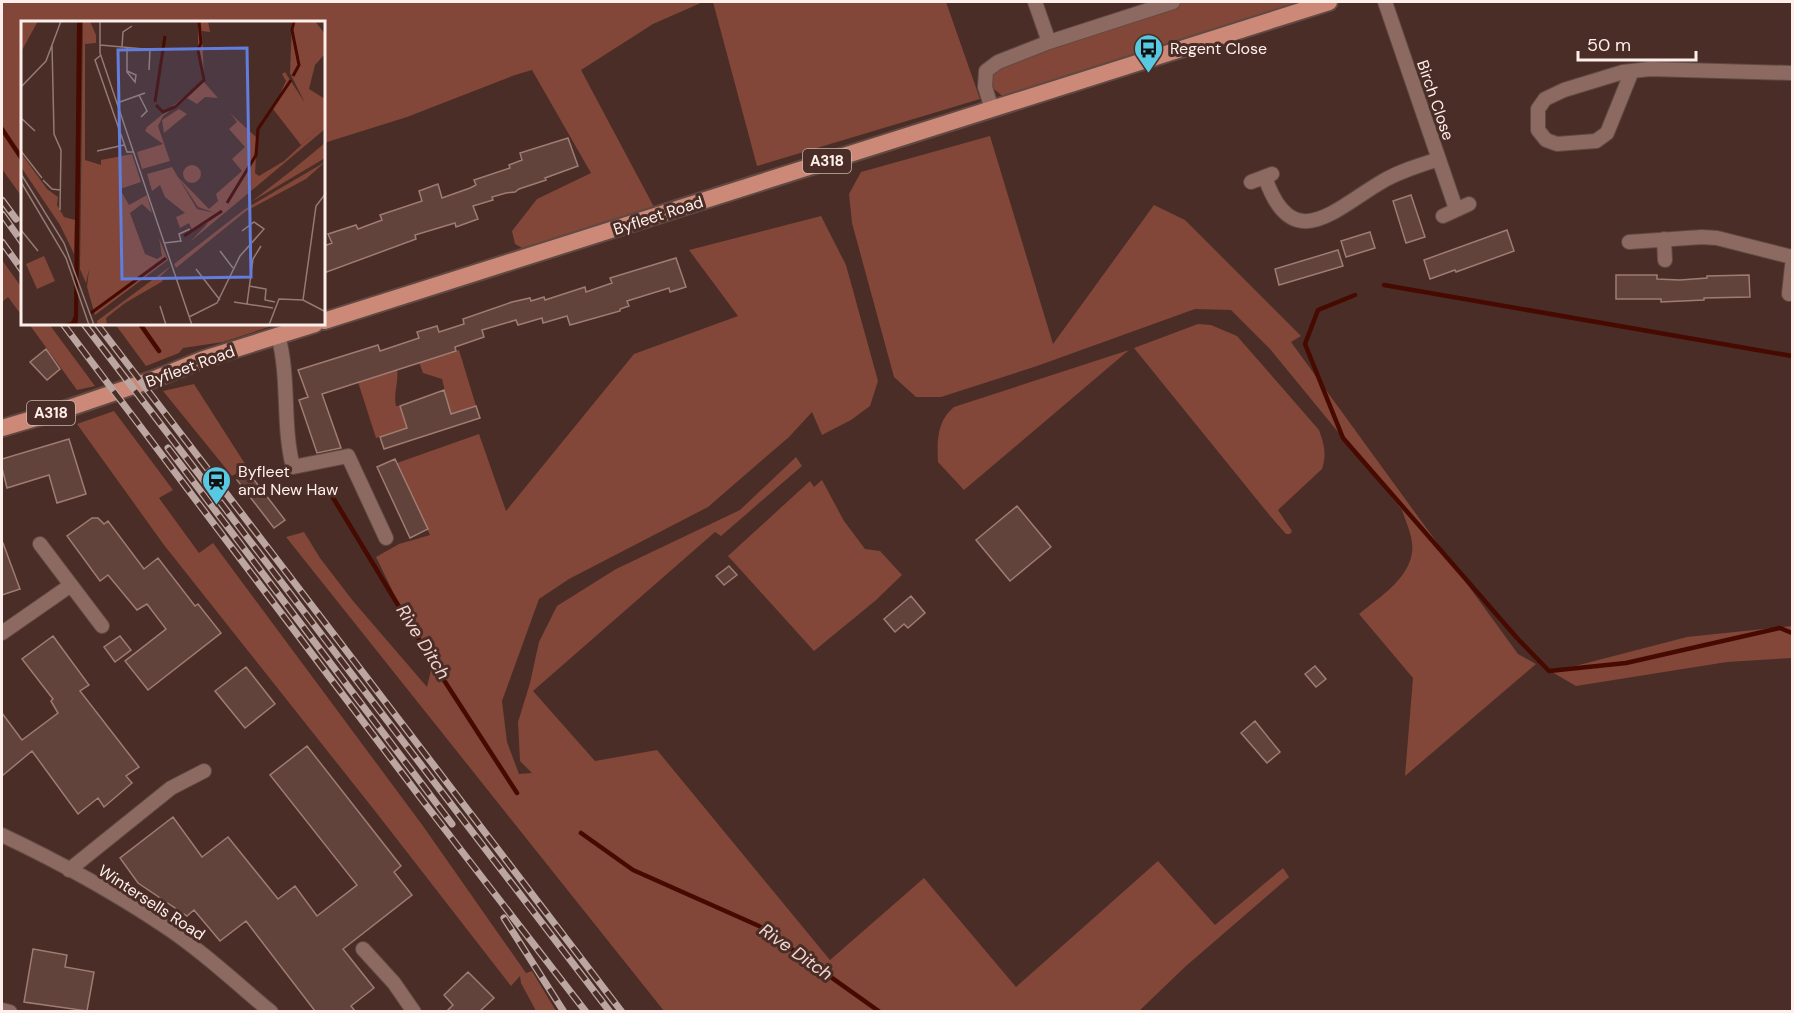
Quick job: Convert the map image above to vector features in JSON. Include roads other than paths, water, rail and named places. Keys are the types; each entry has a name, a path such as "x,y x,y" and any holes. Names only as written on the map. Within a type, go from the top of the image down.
{"main road":[{"name":"Byfleet Road","path":"326,320 992,109 1303,5 1329,2"},
{"name":"Byfleet Road","path":"2,428 101,397 204,359 308,326"}],"street":[{"path":"1035,2 1049,42"},
{"path":"992,109 985,87 986,71 998,62 1049,42 1173,2"},
{"name":"Birch Close","path":"1385,2 1439,159 1462,206 1443,216"},
{"path":"1632,71 1607,133 1596,141 1557,144 1545,140 1538,130 1538,109 1545,99 1564,90 1632,71 1650,69 1792,73"},
{"path":"1251,182 1270,175 1272,196 1284,212 1312,223 1324,218 1384,180 1439,159"},
{"path":"1629,242 1717,238 1792,257"},
{"path":"1664,239 1665,260"},
{"path":"1789,294 1792,266"},
{"path":"278,335 284,356 287,446 293,467 348,456 386,538"},
{"path":"40,544 102,626"},
{"path":"2,633 71,585"},
{"name":"Wintersells Road","path":"69,870 171,788 204,771"},
{"name":"Wintersells Road","path":"2,835 116,896 164,925 271,1011"},
{"path":"363,949 394,983 414,1011"},
{"path":"2,1010 10,1011"}],"waterway":[{"name":"Rive Ditch","path":"2,129 21,158"},
{"path":"1384,285 1792,356"},
{"path":"1355,295 1318,310 1305,344 1343,438 1517,638 1549,671 1626,663 1780,628 1792,633"},
{"name":"Rive Ditch","path":"141,326 159,351"},
{"name":"Rive Ditch","path":"329,491 438,671 517,793"},
{"name":"Rive Ditch","path":"581,833 633,870 759,926 880,1012"}],"railway":[{"path":"2,200 16,219"},
{"path":"2,214 21,241"},
{"path":"2,242 21,269"},
{"path":"65,326 423,801 586,1012"},
{"path":"86,326 610,1012"},
{"path":"99,326 622,1012"},
{"path":"168,448 452,824"},
{"path":"504,918 564,1012"}],"place":[{"name":"Regent Close","path":"1149,74"},
{"name":"Byfleet and New Haw","path":"217,506"}]}
